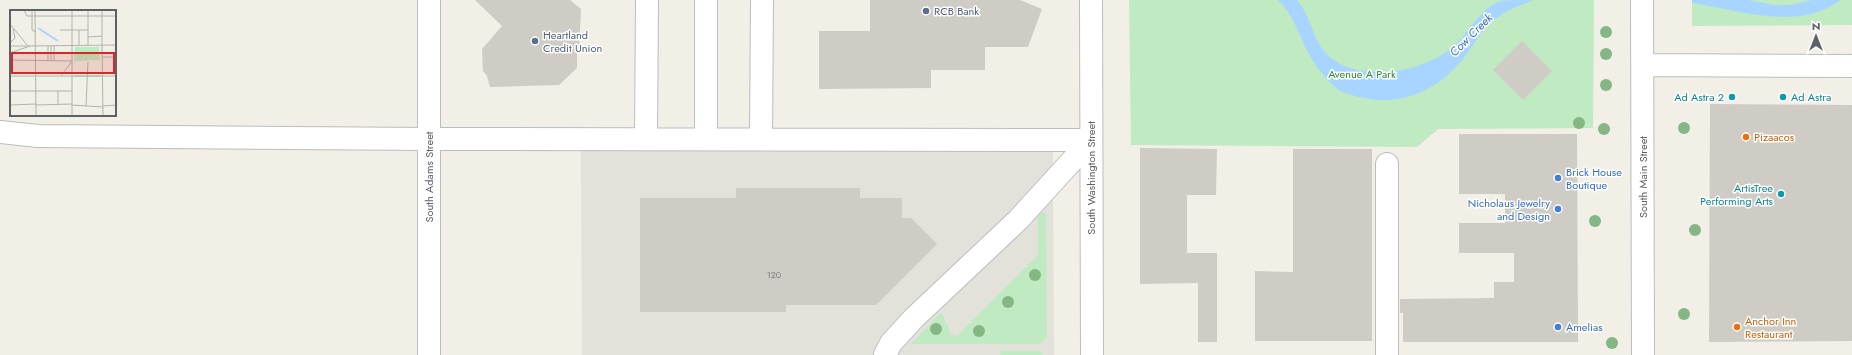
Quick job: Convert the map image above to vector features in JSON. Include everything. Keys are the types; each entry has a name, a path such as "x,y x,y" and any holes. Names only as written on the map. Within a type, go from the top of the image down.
{"street":[{"name":"South Adams Street","path":"429,0 429,355"},
{"path":"646,138 647,0"},
{"path":"706,0 706,138"},
{"path":"761,138 762,0"},
{"name":"South Washington Street","path":"1091,0 1092,355"},
{"name":"South Main Street","path":"1642,9 1643,355"},
{"path":"1643,65 1852,66"},
{"path":"0,132 38,136 429,139 761,138 1091,140"},
{"path":"885,355 891,343 914,318 1018,220 1091,140"},
{"path":"1387,164 1387,355"}],"shaded area":[{"path":"581,148 1053,150 1054,355 582,355"}],"green space":[{"name":"Avenue A Park","path":"1129,0 1594,0 1593,128 1438,129 1417,147 1131,145"},
{"path":"1692,0 1852,0 1852,25 1692,26"},
{"path":"1046,213 1047,337 1040,344 911,344 940,314 943,315 951,335 958,335 1038,255 1038,215"},
{"path":"999,351 1039,351 1044,355 1001,355"}],"water":[{"name":"Cow Creek","path":"1278,0 1297,0 1306,14 1319,44 1330,57 1343,65 1359,70 1376,72 1411,68 1428,62 1443,54 1455,45 1487,9 1500,1 1534,0 1511,9 1491,23 1458,65 1433,86 1409,96 1385,100 1350,95 1336,88 1323,75 1313,61 1294,21"},
{"path":"1692,0 1748,0 1775,5 1790,5 1812,0 1841,0 1824,10 1806,15 1787,17 1749,14 1692,3"}],"building":[{"path":"475,0 570,0 581,9 577,68 559,85 490,87 487,76 483,71 482,49 502,26"},
{"path":"870,0 1020,0 1042,9 1028,47 985,47 985,70 931,70 931,88 819,89 819,31 870,31"},
{"path":"1522,41 1552,71 1523,100 1493,70"},
{"path":"1710,104 1852,105 1852,341 1709,342"},
{"path":"1459,134 1577,134 1578,342 1403,342 1403,313 1400,313 1400,299 1494,298 1494,282 1514,282 1514,253 1459,253 1459,223 1505,223 1505,194 1459,194"},
{"path":"1140,148 1217,149 1216,195 1187,195 1187,253 1217,253 1217,342 1198,342 1198,283 1140,284"},
{"path":"1293,149 1372,149 1372,341 1255,341 1255,271 1293,272"},
{"path":"736,188 860,188 860,198 902,198 902,218 911,218 937,244 876,305 786,305 786,312 640,312 640,198 736,198"}],"place":[{"name":"RCB Bank","path":"926,11"},
{"name":"Heartland Credit Union","path":"535,41"},
{"name":"Ad Astra 2","path":"1732,97"},
{"name":"Ad Astra","path":"1783,97"},
{"name":"Pizaacos","path":"1746,137"},
{"name":"Brick House Boutique","path":"1558,178"},
{"name":"ArtisTree Performing Arts","path":"1781,194"},
{"name":"Nicholaus Jewelry and Design","path":"1558,209"},
{"name":"Amelias","path":"1558,327"},
{"name":"Anchor Inn Restaurant","path":"1737,327"}]}
